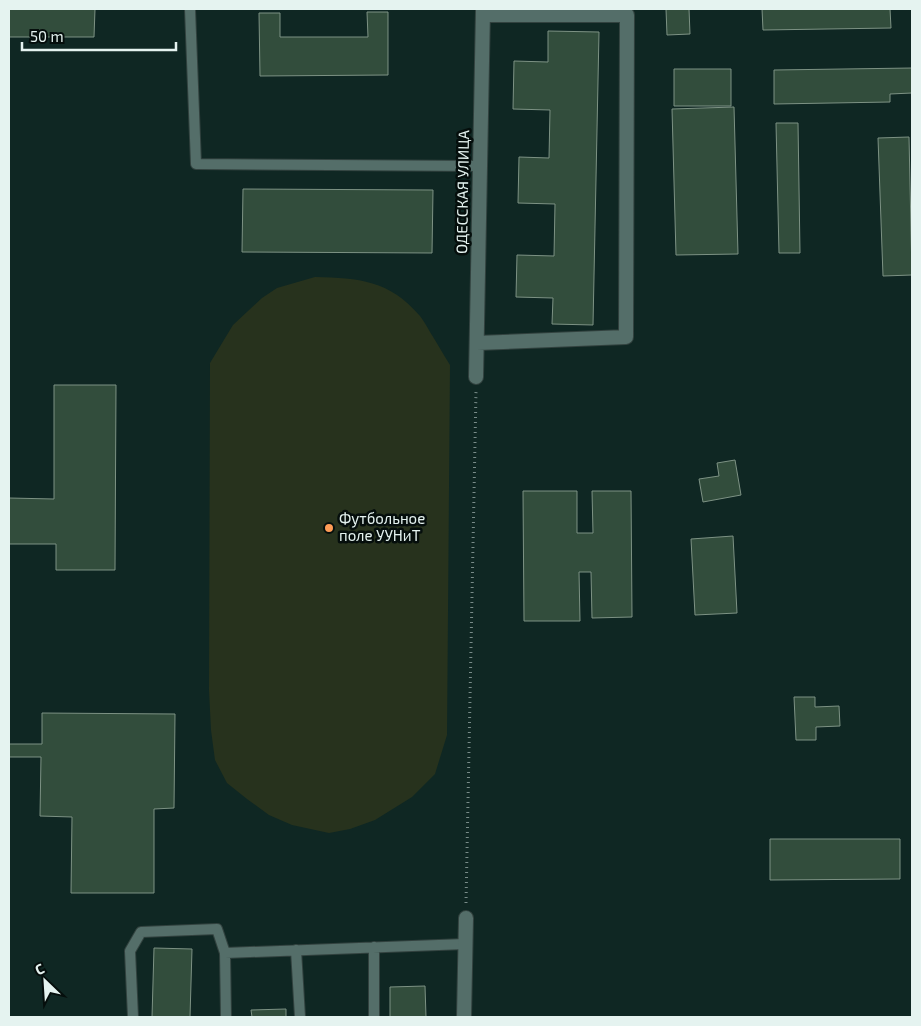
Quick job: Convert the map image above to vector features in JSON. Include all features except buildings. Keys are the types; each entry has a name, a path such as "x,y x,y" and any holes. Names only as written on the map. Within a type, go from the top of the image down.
{"street":[{"name":"ОДЕССКАЯ УЛИЦА","path":"476,377 483,12"},
{"path":"477,343 626,337 627,15 483,12"},
{"path":"464,1017 466,918"}],"lane":[{"path":"190,9 196,164 480,166"},
{"path":"133,1017 130,951 142,932 218,928 225,953 226,1017"},
{"path":"225,953 465,944"},
{"path":"374,947 374,1017"},
{"path":"296,950 300,1017"}],"path":[{"path":"466,918 476,377"}],"green space":[{"name":"Футбольное поле УУНиТ","path":"315,277 359,280 385,288 397,295 420,316 450,365 447,735 435,774 412,797 375,820 350,829 329,833 292,825 269,815 227,783 215,760 209,690 210,363 233,325 262,298 277,288"}],"place":[{"name":"Футбольное поле УУНиТ","path":"329,528"}]}
